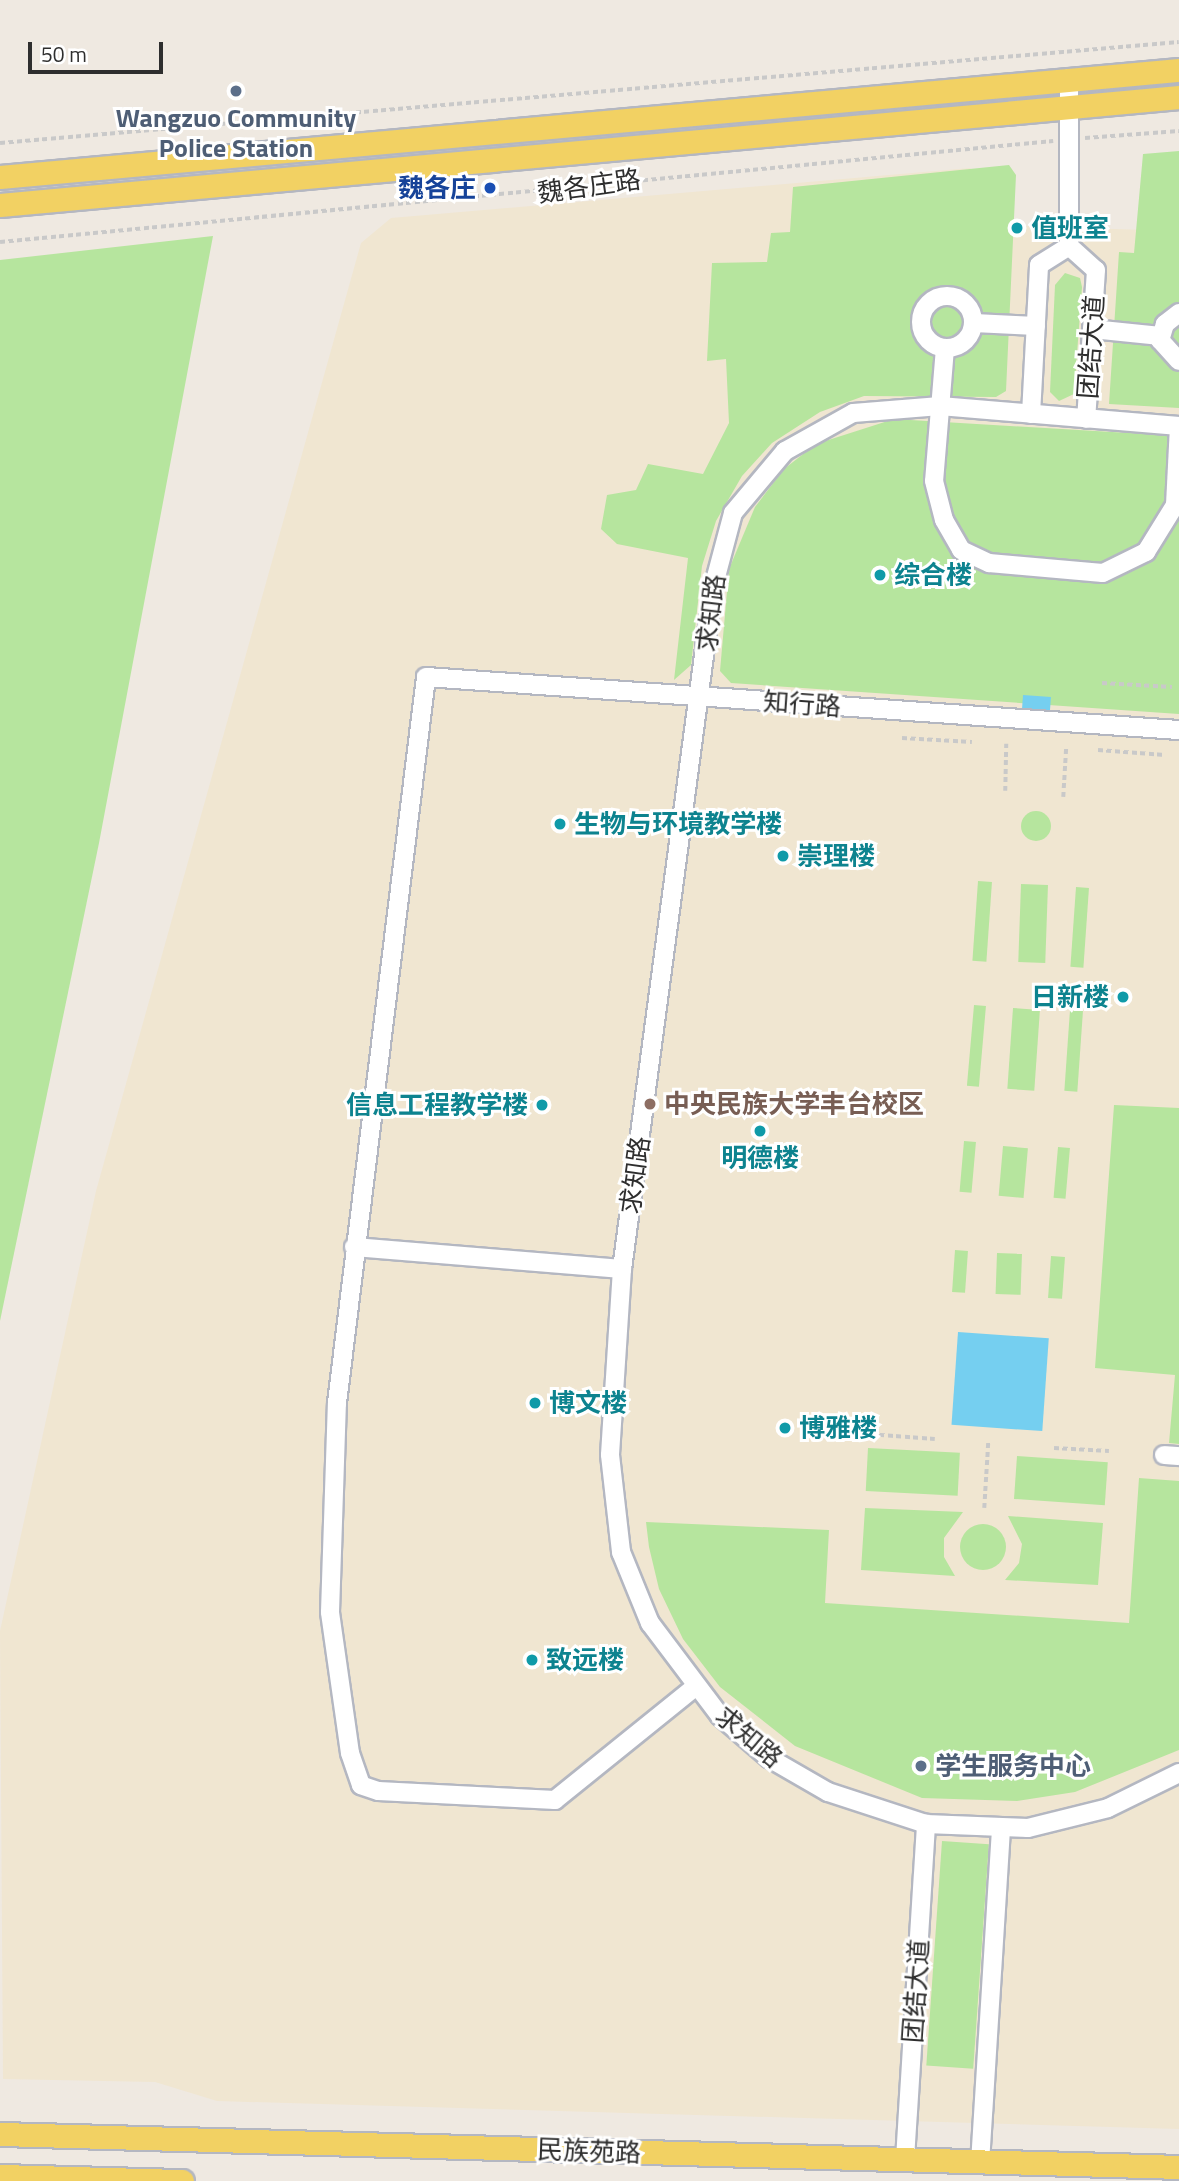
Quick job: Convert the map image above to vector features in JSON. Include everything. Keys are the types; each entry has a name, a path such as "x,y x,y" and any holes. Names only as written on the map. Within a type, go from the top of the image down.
{"main road":[{"path":"0,177 1179,70"},
{"name":"魏各庄路","path":"0,205 1179,97"},
{"name":"民族苑路","path":"0,2134 1179,2167"},
{"path":"0,2176 182,2181"}],"street":[{"path":"1031,414 1040,265 1069,246 1073,139 1069,78"},
{"name":"团结大道","path":"1069,246 1096,270 1086,419"},
{"path":"956,297 970,307 974,324 961,344 945,348 923,333 921,316 931,301 956,297"},
{"path":"1161,336 1179,313"},
{"path":"974,324 1036,326"},
{"path":"1092,329 1161,336"},
{"path":"1161,336 1167,355 1179,361"},
{"path":"945,348 934,481 944,520 961,550 1017,568 1103,573 1146,552 1175,505 1179,426"},
{"name":"求知路","path":"1179,426 940,406 898,406 831,422 785,451 755,481 720,547 703,697 622,1269 611,1504 636,1599 695,1687 769,1758 828,1792 926,1824 1001,1829 1061,1822 1108,1808 1179,1773"},
{"name":"知行路","path":"354,1247 426,677 1179,730"},
{"path":"622,1269 354,1247 337,1402 330,1612 340,1705 361,1785 555,1800 695,1687"},
{"name":"团结大道","path":"905,2159 926,1824"},
{"path":"980,2163 1001,1829"}],"path":[{"path":"0,143 1179,42"},
{"name":"魏各庄路","path":"0,242 1179,131"},
{"path":"1102,683 1172,687"},
{"path":"902,738 972,742"},
{"path":"1005,791 1006,744"},
{"path":"1063,797 1066,747"},
{"path":"1098,750 1165,755"},
{"path":"854,1433 934,1438"},
{"path":"984,1508 988,1443"},
{"path":"1054,1448 1109,1451"}],"shaded area":[{"name":"中央民族大学丰台校区","path":"970,168 997,225 1145,230 1179,180 1179,2129 217,2101 155,2082 3,2079 0,1631 96,1191 361,243 391,218"}],"green space":[{"path":"1179,151 1179,408 1109,404 1119,252 1134,253 1143,154"},
{"path":"1009,165 1016,175 1006,391 996,397 864,396 820,412 772,443 742,476 716,521 702,566 691,665 674,680 688,558 617,544 601,529 607,495 636,490 648,464 703,474 729,423 726,359 707,361 712,263 767,262 771,233 790,232 793,187"},
{"path":"213,236 99,843 0,1321 0,260"},
{"path":"1065,273 1080,278 1082,287 1074,394 1059,401 1050,392 1055,285"},
{"path":"894,419 1179,436 1179,714 731,683 720,671 729,569 755,507 784,469 816,444"},
{"path":"1036,811 1047,815 1051,826 1047,837 1036,841 1025,837 1021,826 1025,815"},
{"path":"978,881 992,882 986,962 972,961"},
{"path":"1021,884 1048,885 1045,963 1018,962"},
{"path":"1076,887 1089,888 1083,968 1070,967"},
{"path":"974,1005 986,1006 979,1087 967,1086"},
{"path":"1013,1008 1040,1010 1034,1091 1007,1089"},
{"path":"1070,1010 1083,1011 1077,1092 1064,1091"},
{"path":"1114,1105 1179,1108 1179,1444 1169,1443 1175,1375 1095,1368"},
{"path":"964,1141 976,1142 972,1193 960,1192"},
{"path":"1003,1146 1028,1148 1024,1198 999,1196"},
{"path":"1058,1147 1070,1148 1066,1199 1054,1198"},
{"path":"955,1250 968,1251 965,1293 952,1292"},
{"path":"997,1253 1022,1254 1021,1295 996,1294"},
{"path":"1051,1256 1065,1257 1062,1299 1048,1298"},
{"path":"868,1448 960,1453 958,1496 866,1491"},
{"path":"1017,1456 1108,1462 1105,1505 1014,1499"},
{"path":"1139,1478 1179,1481 1179,1750 1075,1792 1017,1801 922,1798 795,1746 720,1687 683,1639 659,1589 646,1522 829,1530 825,1603 1129,1623"},
{"path":"865,1508 963,1512 944,1538 944,1557 955,1576 861,1570"},
{"path":"1008,1516 1103,1523 1098,1585 1005,1580 1019,1563 1022,1544"},
{"path":"983,1524 1000,1530 1006,1547 1000,1564 983,1570 966,1564 960,1547 966,1530"},
{"path":"942,1841 989,1844 973,2069 926,2065"}],"water":[{"path":"1023,695 1051,697 1049,731 1021,729"},
{"path":"958,1332 1049,1338 1042,1431 952,1425"}],"place":[{"name":"Wangzuo Community Police Station","path":"236,91"},
{"name":"魏各庄","path":"490,188"},
{"name":"值班室","path":"1017,228"},
{"name":"综合楼","path":"880,575"},
{"name":"生物与环境教学楼","path":"560,824"},
{"name":"崇理楼","path":"783,856"},
{"name":"日新楼","path":"1123,997"},
{"name":"中央民族大学丰台校区","path":"650,1104"},
{"name":"信息工程教学楼","path":"542,1105"},
{"name":"明德楼","path":"760,1131"},
{"name":"博文楼","path":"535,1403"},
{"name":"博雅楼","path":"785,1428"},
{"name":"致远楼","path":"532,1660"},
{"name":"学生服务中心","path":"921,1766"}]}
